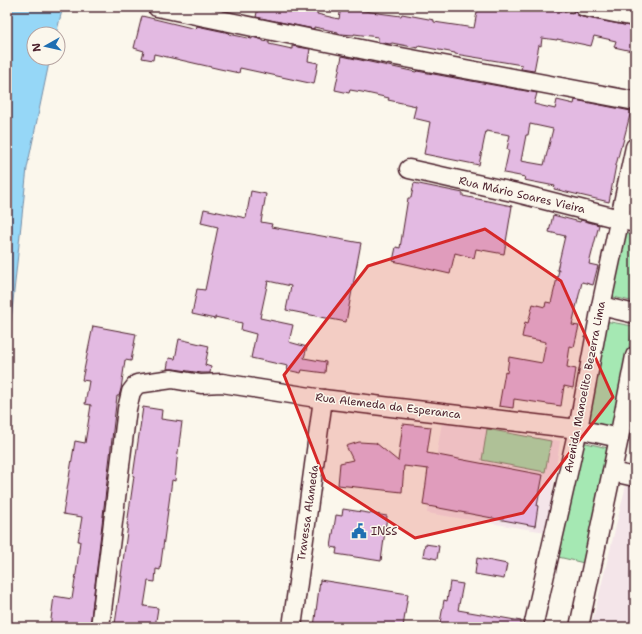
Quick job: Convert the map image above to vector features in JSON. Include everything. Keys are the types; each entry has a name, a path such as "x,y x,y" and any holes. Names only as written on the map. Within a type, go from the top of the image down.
{"street":[{"path":"156,7 385,54 635,101"},
{"path":"584,7 635,17"},
{"name":"Avenida Manoelito Bezerra Lima","path":"533,627 578,428 601,306 627,221 635,147"},
{"name":"Rua Mário Soares Vieira","path":"409,169 517,193 627,221"},
{"path":"601,306 635,314"},
{"path":"579,627 620,438 635,356"},
{"name":"Rua Alemeda da Esperanca","path":"100,627 127,409 131,392 137,384 172,379 201,384 222,383 323,399 578,428 620,438"},
{"name":"Travessa Alameda","path":"292,627 323,399"},
{"path":"612,472 635,477"}],"highlighted area":[{"path":"485,229 561,281 613,397 523,513 415,538 325,480 284,375 368,266"}],"shaded area":[{"path":"442,422 560,441 546,532 427,513"},
{"path":"627,481 635,482 635,627 591,627"}],"green space":[{"path":"623,233 635,235 635,302 609,296"},
{"path":"605,321 633,326 614,427 586,421"},
{"path":"487,429 551,441 545,472 482,460"},
{"path":"582,442 612,449 584,563 554,556"}],"water":[{"path":"7,7 63,7 58,26 26,26 26,66 48,66 27,168 11,320 7,343"}],"building":[{"path":"258,7 319,7 317,14 339,19 341,7 356,7 356,10 401,16 402,14 434,20 434,22 474,28 478,7 526,7 542,10 542,8 573,13 574,7 577,15 582,17 635,27 635,36 632,51 614,47 616,41 594,36 591,46 557,39 542,38 541,46 539,45 534,71 521,69 522,65 455,54 418,46 418,48 378,42 378,37 338,34 338,32 314,27 314,29 256,17"},
{"path":"142,16 196,29 197,26 252,39 252,37 269,42 269,44 292,49 292,46 310,49 308,61 318,63 314,84 240,68 239,73 154,54 153,60 142,58 144,51 134,48"},
{"path":"342,56 416,72 537,93 534,104 555,109 557,100 574,104 575,100 631,111 616,165 609,202 554,189 555,186 524,180 525,177 504,173 509,150 507,149 510,135 486,131 479,165 424,154 430,122 413,118 416,106 388,100 389,98 362,92 350,90 349,93 335,90","holes":["530,124 553,129 544,165 521,161 526,135 528,135"]},
{"path":"414,183 463,193 463,196 512,206 504,254 476,249 474,258 455,253 450,274 393,261 396,247 400,248 408,198 411,198"},
{"path":"251,191 266,194 261,222 272,224 271,227 361,243 346,322 286,310 291,286 268,281 260,318 293,325 289,342 307,347 304,358 326,362 325,373 302,370 301,373 287,370 288,366 251,358 256,334 241,330 242,323 192,314 197,289 205,290 218,227 201,223 204,209 246,218"},
{"path":"553,215 599,225 589,264 598,266 593,285 582,282 572,325 579,326 574,347 570,346 567,367 576,369 573,388 564,386 561,406 514,399 513,408 499,406 505,372 507,373 509,357 542,363 546,342 522,337 525,322 528,323 533,304 545,307 546,302 551,303 565,236 549,232"},
{"path":"93,326 136,334 131,361 125,360 121,389 119,396 117,396 90,627 50,627 54,596 72,599 77,567 80,541 78,541 82,517 63,514 75,441 85,443 91,405 85,404 89,381 82,380"},
{"path":"179,339 209,346 205,365 211,367 210,373 167,369 169,358 175,359"},
{"path":"143,407 162,410 161,419 182,422 175,481 172,480 160,570 156,569 155,582 148,581 144,606 158,608 155,627 137,627 115,624"},
{"path":"403,424 431,427 427,453 543,475 535,526 423,505 428,469 404,466 402,492 338,485 340,463 353,460 346,446 359,442 376,443 398,461"},
{"name":"INSS","path":"343,509 387,516 381,561 336,554 337,548 331,547 336,515 342,516"},
{"path":"425,544 439,546 437,559 423,556"},
{"path":"477,558 507,564 504,579 475,574"},
{"path":"320,580 408,594 403,627 314,627"},
{"path":"450,582 463,584 458,610 521,621 521,627 462,627 440,623 444,600 447,601"}],"place":[{"name":"INSS","path":"359,531"}]}
